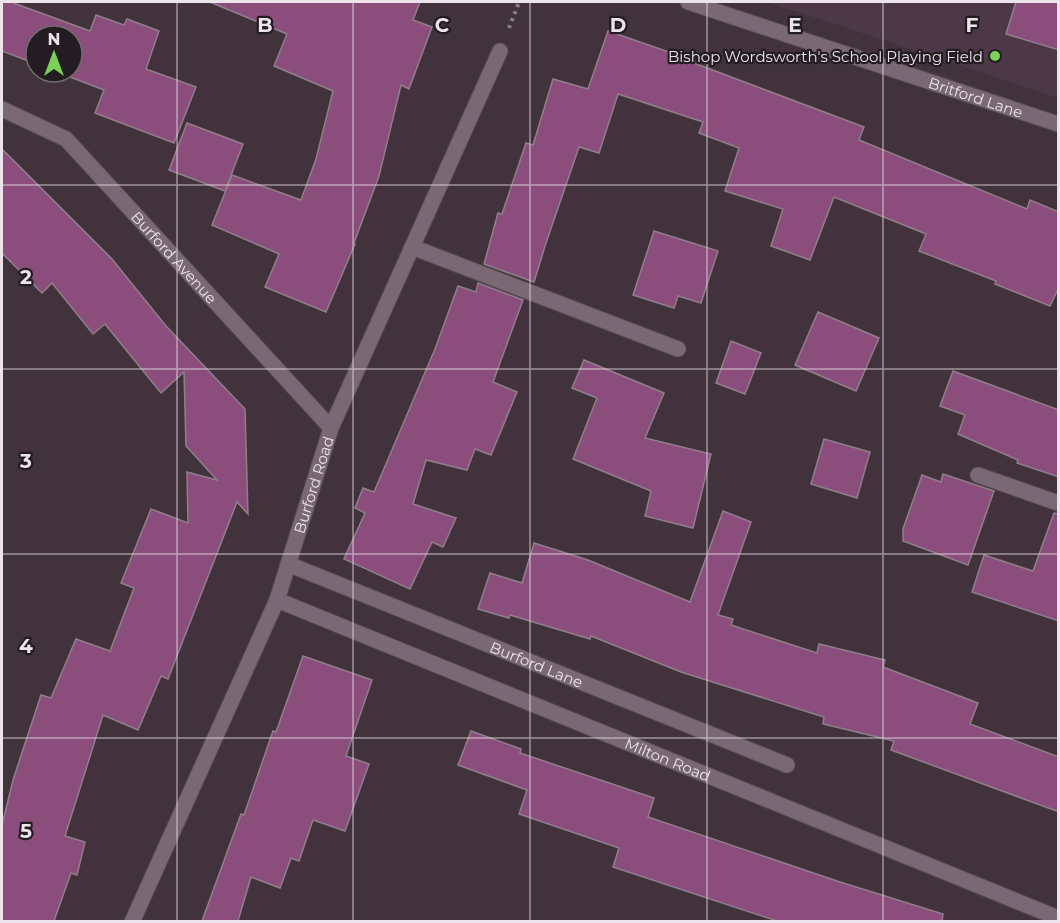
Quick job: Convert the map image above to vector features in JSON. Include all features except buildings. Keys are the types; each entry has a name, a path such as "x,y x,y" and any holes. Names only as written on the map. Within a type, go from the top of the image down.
{"street":[{"name":"Britford Lane","path":"688,2 1059,124"},
{"name":"Burford Road","path":"132,921 277,600 331,428 500,51"},
{"name":"Burford Avenue","path":"2,108 66,139 331,428"},
{"path":"412,248 678,349"},
{"path":"978,475 1059,503"},
{"name":"Burford Lane","path":"288,564 787,765"},
{"name":"Milton Road","path":"277,600 1059,918"}],"shaded area":[{"name":"Bishop Wordsworth's School Playing Field","path":"765,2 1058,2 1058,98 804,14"}],"place":[{"name":"Bishop Wordsworth's School Playing Field","path":"995,56"}]}
